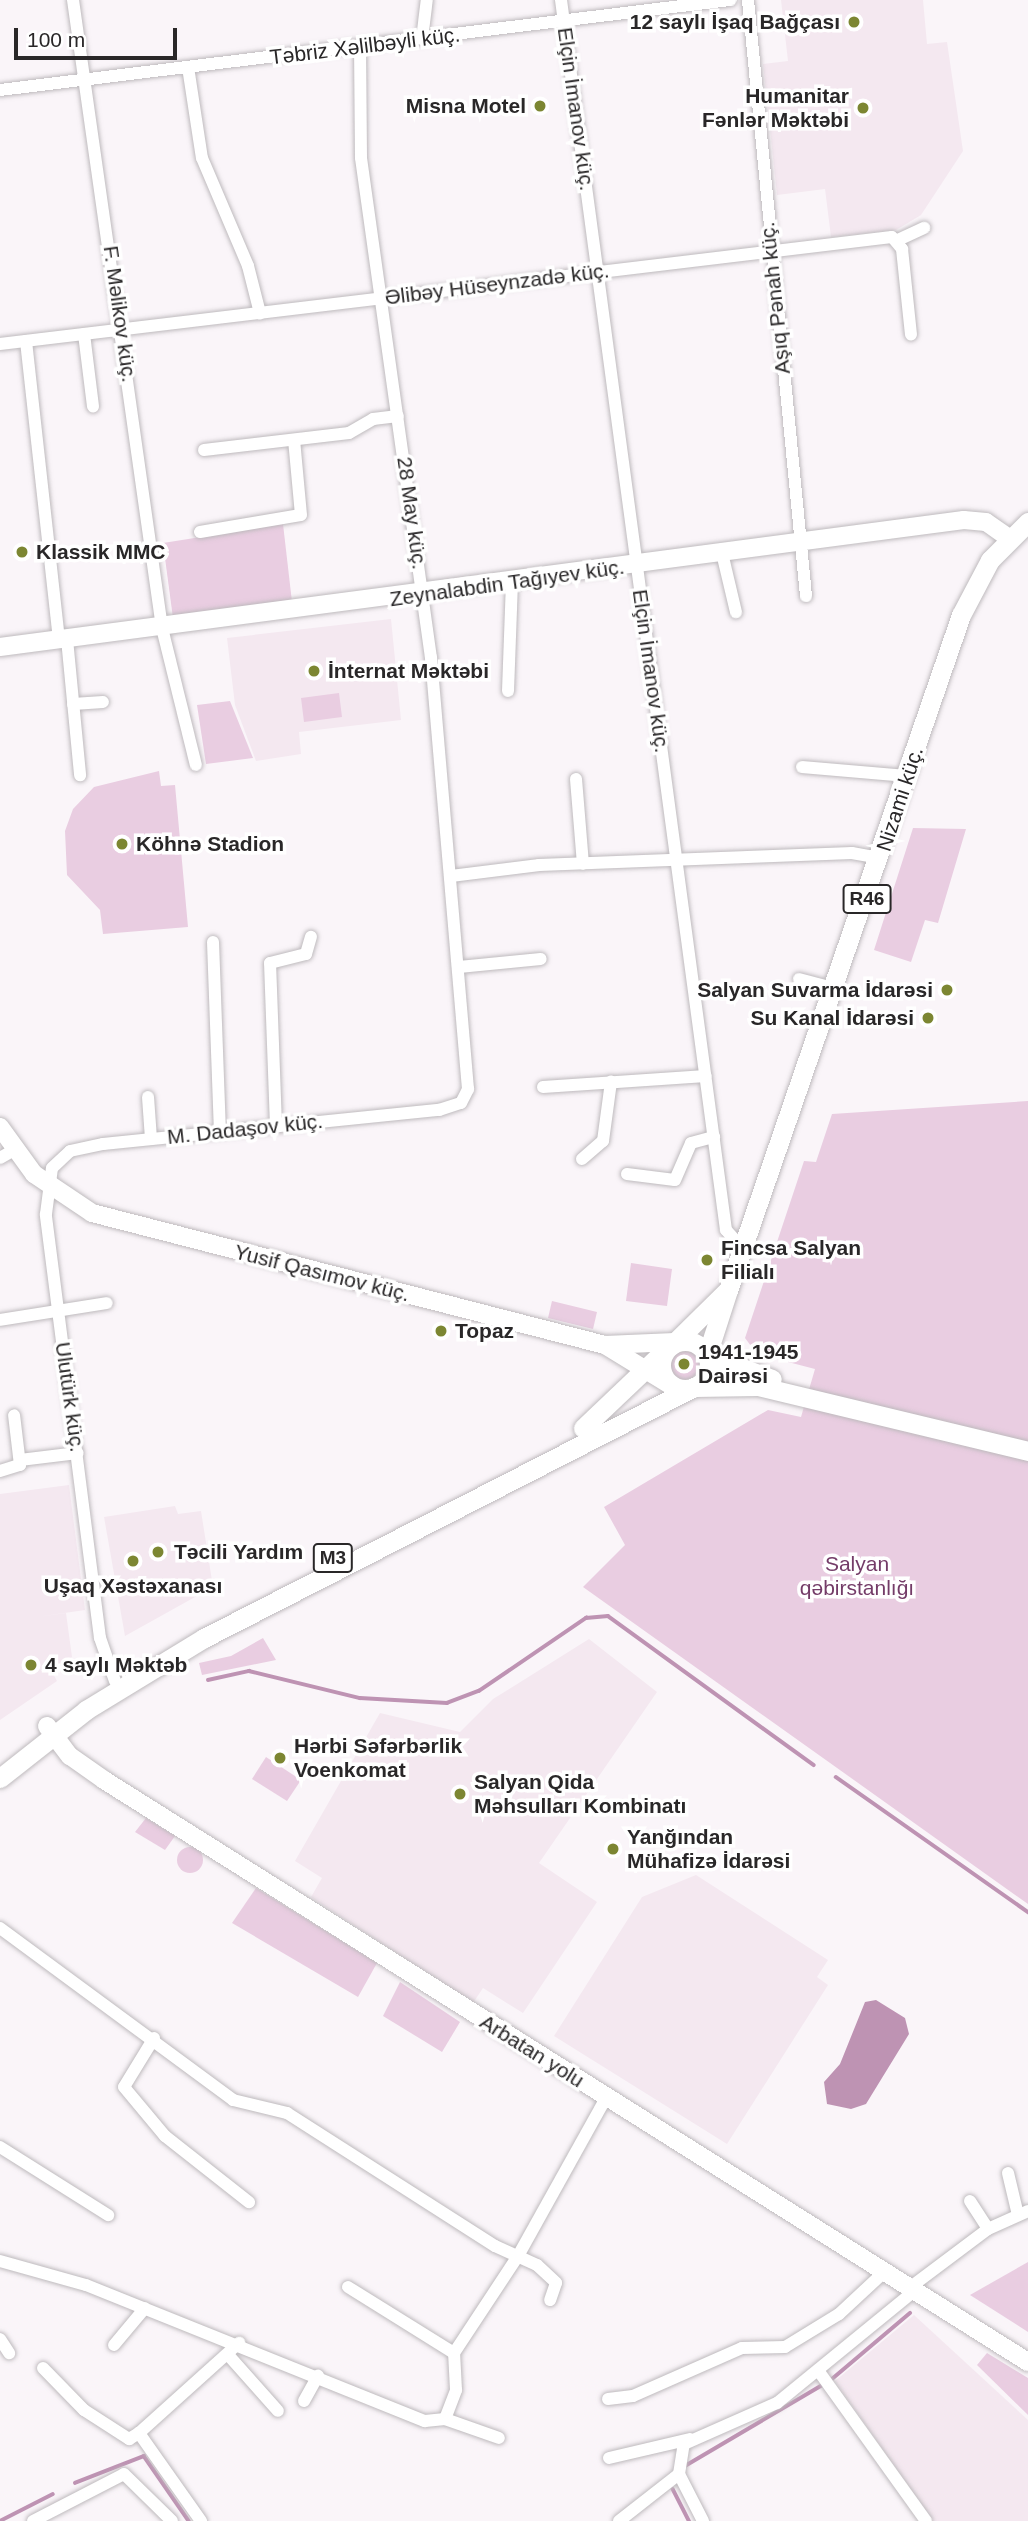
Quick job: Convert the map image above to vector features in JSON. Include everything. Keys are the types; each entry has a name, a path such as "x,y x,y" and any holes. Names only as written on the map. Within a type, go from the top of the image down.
{"main road":[{"name":"Nizami küç.","path":"707,1355 837,989 970,594 1009,538 1028,522"},
{"path":"728,1290 669,1347 662,1374 672,1386 758,1386 1028,1451"},
{"path":"669,1347 697,1343 707,1355 753,1374 1028,1442"},
{"name":"M3","path":"0,1766 115,1681 582,1429 647,1371 669,1347"},
{"path":"0,1778 50,1730 247,1615 694,1387 706,1377 707,1355"}],"street":[{"name":"F. Məlikov küç.","path":"73,0 123,330 162,628 196,765"},
{"path":"422,39 427,0"},
{"name":"Elçin İmanov küç.","path":"561,0 727,1238 744,1250"},
{"name":"Təbriz Xəlilbəyli küç.","path":"0,90 730,0"},
{"name":"Aşıq Pənah küç.","path":"747,0 806,596"},
{"name":"28 May küç.","path":"360,47 361,158 423,595 451,876 468,1077 461,1103"},
{"path":"188,67 202,158 248,265 260,313"},
{"name":"Əlibəy Hüseynzadə küç.","path":"0,344 770,252 898,240 924,228"},
{"path":"898,240 911,335"},
{"path":"84,334 93,406"},
{"path":"26,341 80,775"},
{"path":"204,450 349,433 373,419 398,416"},
{"path":"200,532 302,515 294,440"},
{"name":"Zeynalabdin Tağıyev küç.","path":"0,647 423,595 976,520 1009,538"},
{"path":"722,553 736,612"},
{"path":"508,691 512,582"},
{"path":"73,704 103,702"},
{"path":"802,767 907,776"},
{"path":"576,779 583,864"},
{"path":"451,876 583,864 677,864 852,853 881,858"},
{"path":"276,1126 270,963 306,954 311,937"},
{"path":"213,942 220,1132"},
{"path":"459,967 541,959"},
{"path":"799,979 837,989"},
{"path":"543,1087 706,1076"},
{"path":"582,1159 603,1141 611,1082"},
{"path":"148,1097 150,1139"},
{"name":"M. Dadaşov küç.","path":"46,1184 69,1151 461,1103"},
{"path":"0,1127 7,1154 46,1184"},
{"path":"627,1174 675,1180 691,1143 715,1137"},
{"name":"Ulutürk küç.","path":"46,1184 58,1309 100,1638 115,1681"},
{"name":"Yusif Qasımov küç.","path":"46,1184 111,1219 604,1345"},
{"path":"0,1320 107,1303"},
{"path":"604,1345 669,1347"},
{"path":"604,1345 672,1386"},
{"path":"0,1471 18,1468 20,1460 14,1415"},
{"path":"20,1460 78,1453"},
{"name":"Arbatan yolu","path":"50,1730 104,1780 882,2274 1028,2362"},
{"path":"0,1928 154,2038 233,2100 287,2113 554,2279 550,2300"},
{"path":"154,2038 124,2087 165,2136 250,2202"},
{"path":"445,2419 456,2390 454,2353 518,2256 606,2098"},
{"path":"0,2147 108,2215"},
{"path":"609,2458 690,2439 763,2411 820,2373 910,2290 988,2229 1023,2213 1008,2173"},
{"path":"970,2201 988,2229"},
{"path":"0,2262 145,2308 239,2343 425,2421 445,2419 499,2438"},
{"path":"608,2399 633,2396 742,2348 785,2347 839,2314 882,2274"},
{"path":"348,2287 454,2353"},
{"path":"114,2346 145,2308"},
{"path":"0,2339 9,2353"},
{"path":"43,2368 84,2410 129,2439 230,2357 239,2343"},
{"path":"230,2357 278,2411"},
{"path":"820,2373 926,2521"},
{"path":"304,2401 318,2376"},
{"path":"139,2433 201,2521"},
{"path":"690,2439 680,2451 680,2474 703,2521"},
{"path":"33,2521 124,2474 172,2521"},
{"path":"619,2521 680,2474"}],"shaded area":[{"name":"Humanitar Fənlər Məktəbi","path":"781,0 923,0 927,44 947,42 963,151 921,215 896,230 831,237 825,189 777,195 763,64 788,61"},
{"name":"İnternat Məktəbi","path":"391,619 401,720 299,732 301,754 256,761 235,705 227,638"},
{"path":"69,1485 85,1610 37,1617 66,1613 72,1657 52,1672 57,1681 0,1720 0,1494"},
{"name":"Təcili Yardım","path":"175,1506 178,1514 201,1511 213,1587 125,1636 104,1517"},
{"name":"Salyan Qida Məhsulları Kombinatı","path":"589,1639 657,1692 539,1863 597,1902 523,2013 483,1988 473,2003 311,1897 322,1878 295,1861 380,1713 460,1732 493,1699"},
{"path":"696,1875 828,1960 817,1977 828,1985 727,2144 554,2036 642,1897"},
{"path":"876,2000 905,2018 909,2034 866,2104 851,2109 827,2104 824,2082 840,2064 865,2002"},
{"path":"914,2315 1028,2420 1028,2521 933,2521 835,2381"}],"green space":[{"path":"283,524 292,602 173,618 163,543"},
{"path":"339,693 342,717 304,722 301,698"},
{"path":"230,701 253,758 206,764 197,705"},
{"name":"Köhnə Stadion","path":"159,771 161,786 175,785 188,927 103,934 100,910 67,875 65,831 73,809 94,787"},
{"path":"913,828 966,829 938,923 925,920 911,962 874,950"},
{"name":"Salyan qəbirstanlığı","path":"1028,1101 1028,1904 583,1587 625,1545 604,1507 768,1410 801,1417 815,1369 757,1354 745,1338 804,1161 816,1162 832,1114"},
{"path":"631,1263 672,1269 667,1306 626,1301"},
{"path":"552,1301 597,1312 593,1329 548,1318"},
{"path":"684,1350 694,1355 699,1365 694,1375 684,1380 674,1375 669,1365 674,1355"},
{"path":"263,1638 276,1660 202,1675 199,1663 231,1656"},
{"path":"266,1757 301,1780 287,1801 252,1779"},
{"path":"146,1818 175,1836 165,1850 135,1832"},
{"path":"190,1847 199,1851 203,1860 199,1869 190,1873 181,1869 177,1860 181,1851"},
{"path":"256,1888 377,1963 358,1997 232,1923"},
{"path":"400,1982 460,2022 442,2052 383,2016"},
{"path":"1028,2262 1028,2332 970,2295"},
{"path":"987,2353 1028,2378 1028,2415 977,2365"}],"waterway":[{"path":"208,1680 249,1671 360,1698 447,1703 479,1691 586,1618 608,1616 814,1765"},
{"path":"836,1777 1028,1912"},
{"path":"832,2379 910,2313"},
{"path":"685,2466 821,2386"},
{"path":"75,2483 144,2456 189,2521"},
{"path":"673,2489 689,2521"},
{"path":"0,2521 53,2494"}],"place":[{"name":"12 saylı İşaq Bağçası","path":"854,22"},
{"name":"Misna Motel","path":"540,106"},
{"name":"Humanitar Fənlər Məktəbi","path":"863,108"},
{"name":"Klassik MMC","path":"22,552"},
{"name":"İnternat Məktəbi","path":"314,671"},
{"name":"Köhnə Stadion","path":"122,844"},
{"name":"Salyan Suvarma İdarəsi","path":"947,990"},
{"name":"Su Kanal İdarəsi","path":"928,1018"},
{"name":"Fincsa Salyan Filialı","path":"707,1260"},
{"name":"Topaz","path":"441,1331"},
{"name":"1941-1945 Dairəsi","path":"684,1364"},
{"name":"Təcili Yardım","path":"158,1552"},
{"name":"Uşaq Xəstəxanası","path":"133,1561"},
{"name":"4 saylı Məktəb","path":"31,1665"},
{"name":"Hərbi Səfərbərlik Voenkomat","path":"280,1758"},
{"name":"Salyan Qida Məhsulları Kombinatı","path":"460,1794"},
{"name":"Yanğından Mühafizə İdarəsi","path":"613,1849"}]}
